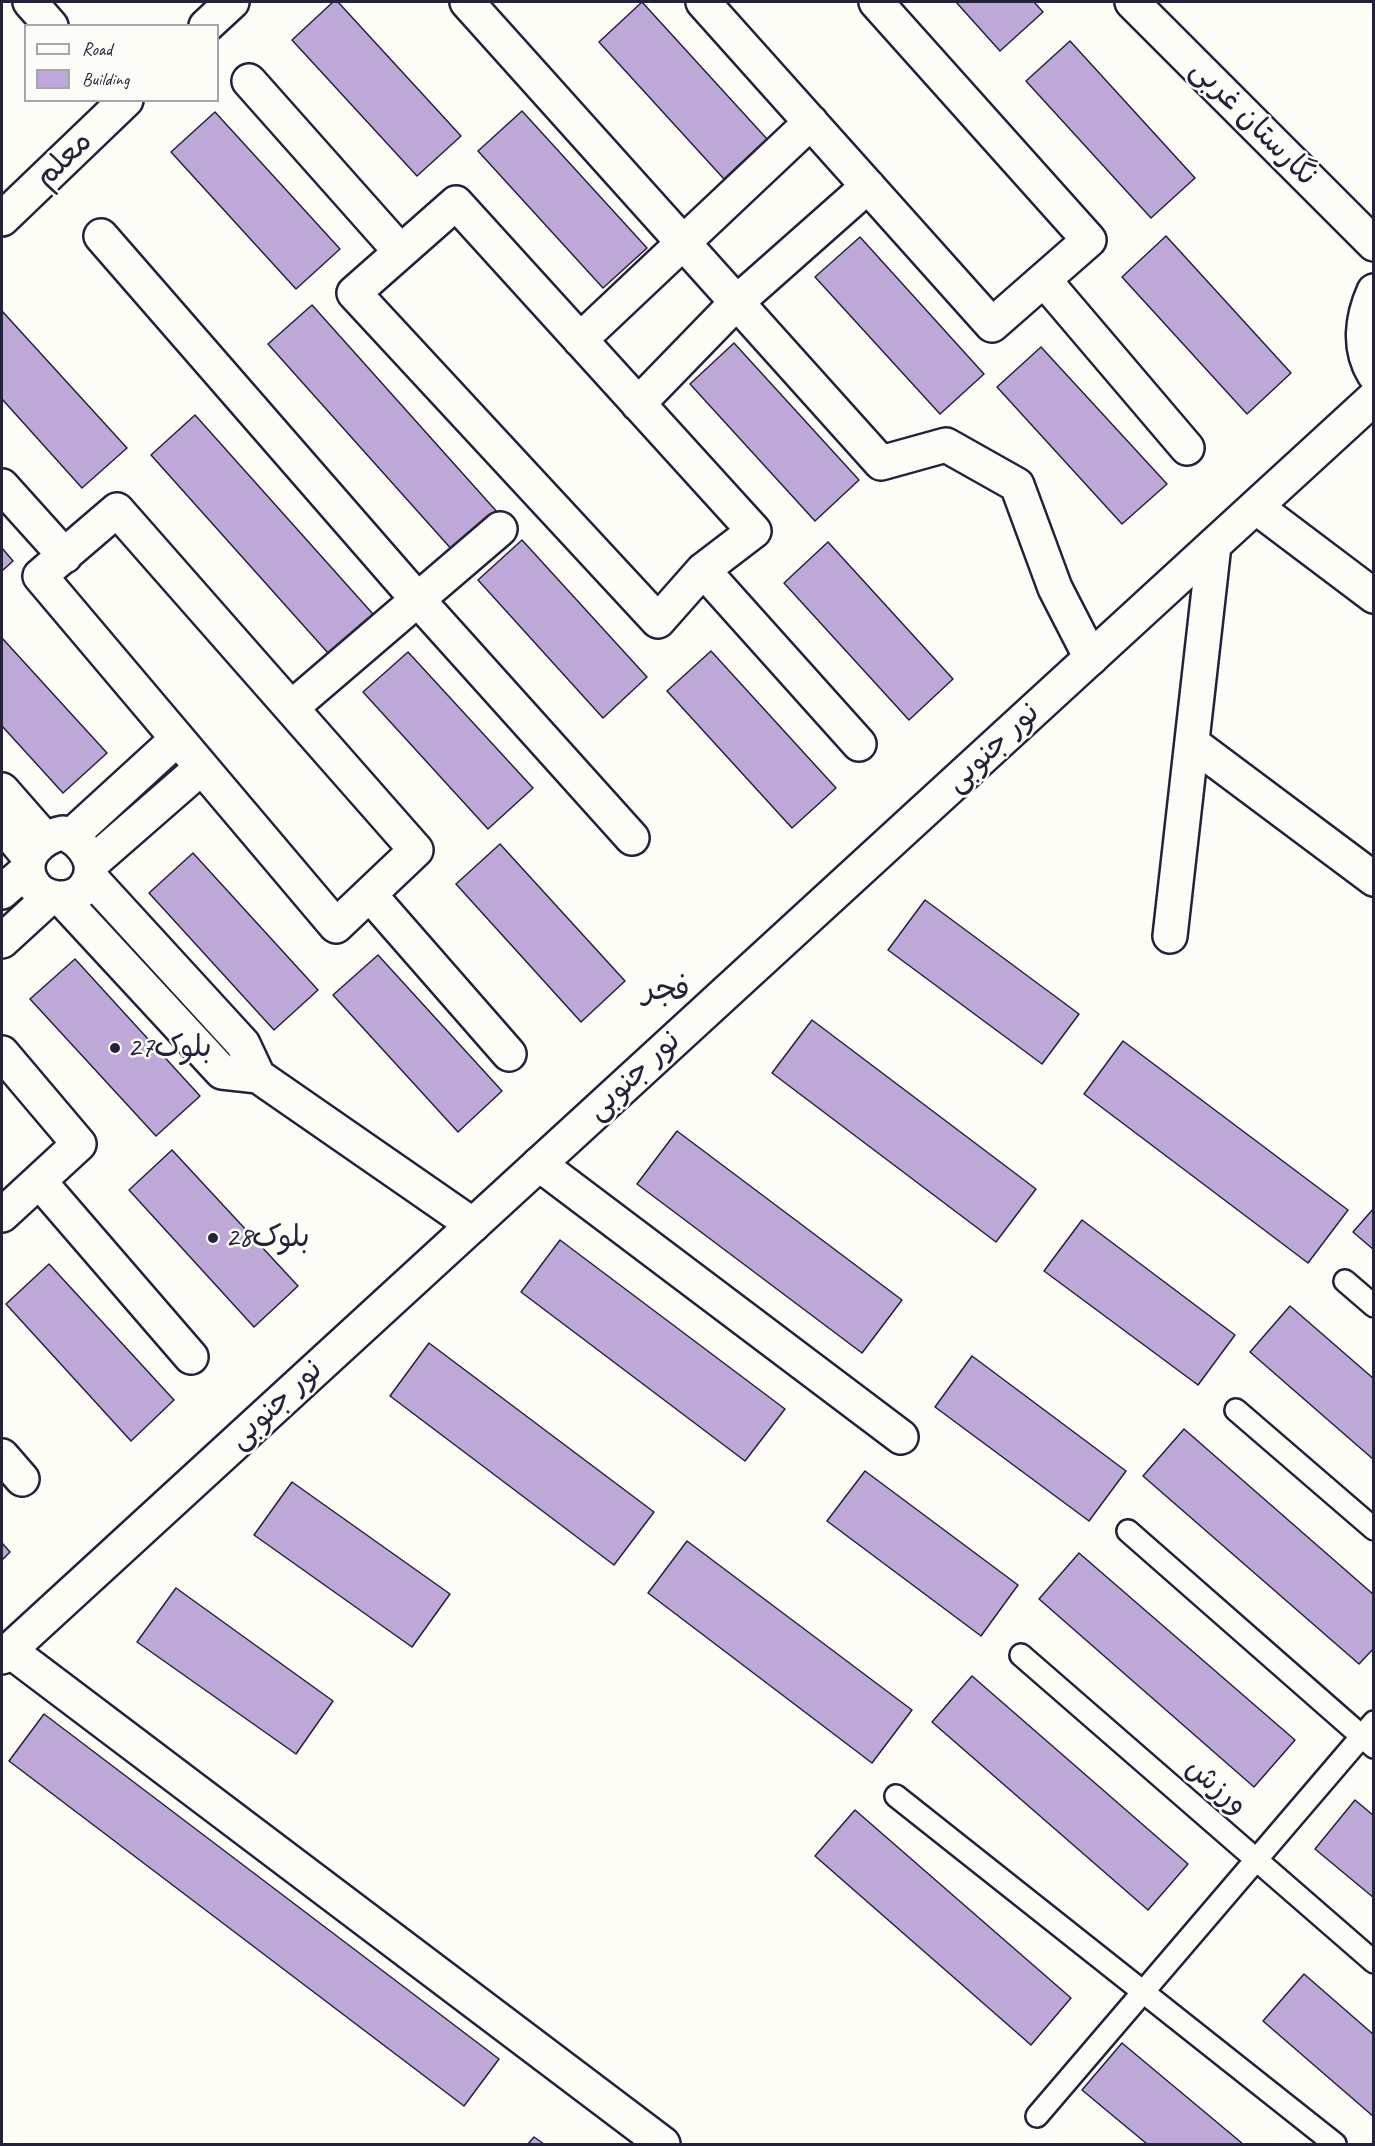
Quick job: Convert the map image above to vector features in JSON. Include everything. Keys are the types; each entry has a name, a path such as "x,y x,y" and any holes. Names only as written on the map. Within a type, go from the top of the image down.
{"street":[{"path":"30,2 49,24"},
{"path":"208,24 232,2"},
{"path":"467,2 881,463 946,445 1017,485 1055,588 1091,658"},
{"path":"703,2 992,325 1089,240 876,2"},
{"name":"نگارستان غربی","path":"1132,2 1374,244"},
{"path":"249,81 400,251"},
{"name":"معلم","path":"2,219 122,102"},
{"path":"580,340 811,122"},
{"path":"638,404 736,302 868,186"},
{"path":"456,203 580,340 754,531 703,570 658,621 354,293 456,203"},
{"path":"101,236 418,600 632,838"},
{"path":"1044,280 1187,448"},
{"path":"1374,291 1365,311 1363,339 1369,366 1374,374"},
{"name":"نور جنوبی","path":"5,1654 1374,398"},
{"path":"2,486 65,556"},
{"path":"1256,507 1374,596"},
{"path":"117,510 291,708 416,850 336,926 40,576 117,510"},
{"path":"291,708 500,529"},
{"path":"1170,936 1214,545"},
{"path":"703,570 859,744"},
{"path":"2,892 43,850 177,739"},
{"path":"1192,743 1374,879"},
{"path":"90,871 201,768"},
{"path":"2,790 43,850"},
{"path":"2,825 43,850 80,843 88,853 90,871 84,888 74,895 56,898 2,941"},
{"path":"43,850 31,881 39,891 56,898 222,1072 258,1076 472,1225"},
{"path":"90,871 243,1044 258,1076"},
{"path":"370,895 509,1054"},
{"path":"2,1053 79,1144 2,1215"},
{"path":"538,1164 901,1437"},
{"path":"39,1181 191,1357"},
{"path":"5,1654 663,2145"}],"lane":[{"path":"1345,1281 1374,1306"},
{"path":"1236,1410 1374,1529"},
{"path":"1037,2116 1255,1861 1370,1735 1128,1531"},
{"name":"ورزش","path":"1021,1655 1255,1861 1374,1962"},
{"path":"896,1796 1335,2145"}],"building":[{"path":"333,2 338,2 461,136 417,176 292,40"},
{"path":"642,2 767,139 724,179 599,42"},
{"path":"956,2 1034,2 1043,12 1000,51"},
{"path":"1070,41 1195,178 1151,218 1026,81"},
{"path":"522,111 647,248 603,288 478,151"},
{"path":"215,112 340,249 296,289 171,152"},
{"path":"1166,236 1291,373 1247,414 1122,277"},
{"path":"860,237 984,374 940,414 815,277"},
{"path":"312,305 498,513 454,552 268,344"},
{"path":"2,311 127,448 82,488 2,399"},
{"path":"734,343 859,480 815,521 690,384"},
{"path":"1041,347 1167,484 1122,524 997,387"},
{"path":"195,415 381,623 337,663 151,455"},
{"path":"522,540 647,677 603,718 478,580"},
{"path":"828,542 953,679 909,720 784,583"},
{"path":"2,548 13,561 2,571"},
{"path":"2,638 107,753 63,793 2,726"},
{"path":"711,651 836,788 792,828 667,691"},
{"path":"408,652 533,788 488,829 363,692"},
{"path":"500,844 625,981 581,1022 456,884"},
{"path":"193,853 318,990 274,1030 149,893"},
{"path":"925,900 1079,1014 1042,1064 888,950"},
{"path":"378,955 502,1091 458,1132 333,995"},
{"name":"بلوک27","path":"75,959 200,1096 156,1136 30,999"},
{"path":"812,1020 1036,1189 996,1242 772,1073"},
{"path":"1123,1041 1348,1210 1308,1263 1084,1094"},
{"path":"677,1131 902,1300 862,1353 637,1184"},
{"name":"بلوک28","path":"172,1150 298,1286 254,1327 129,1190"},
{"path":"1374,1208 1374,1250 1353,1232"},
{"path":"1082,1220 1235,1335 1198,1385 1044,1271"},
{"path":"560,1240 785,1409 745,1461 521,1292"},
{"path":"49,1264 174,1400 131,1441 6,1304"},
{"path":"1290,1306 1374,1379 1374,1460 1250,1352"},
{"path":"429,1343 654,1512 614,1565 390,1396"},
{"path":"972,1356 1126,1471 1089,1521 935,1407"},
{"path":"1184,1429 1374,1595 1374,1648 1359,1664 1143,1476"},
{"path":"865,1471 1018,1585 981,1636 827,1521"},
{"path":"292,1482 450,1594 412,1647 254,1535"},
{"path":"687,1541 912,1710 872,1763 648,1593"},
{"path":"2,1543 10,1552 2,1560"},
{"path":"1079,1553 1295,1740 1254,1787 1039,1599"},
{"path":"176,1588 333,1701 296,1754 137,1642"},
{"path":"972,1676 1188,1864 1148,1910 932,1722"},
{"path":"44,1714 499,2059 464,2106 9,1761"},
{"path":"1355,1800 1374,1816 1374,1898 1315,1849"},
{"path":"855,1810 1071,1998 1031,2045 815,1856"},
{"path":"1304,1974 1374,2035 1374,2117 1263,2021"},
{"path":"1122,2043 1243,2144 1147,2144 1082,2090"},
{"path":"534,2137 544,2144 528,2144"}],"place":[{"name":"بلوک27","path":"115,1048"},
{"name":"بلوک28","path":"213,1238"}],"district":[{"name":"فجر","path":"666,991"}]}
